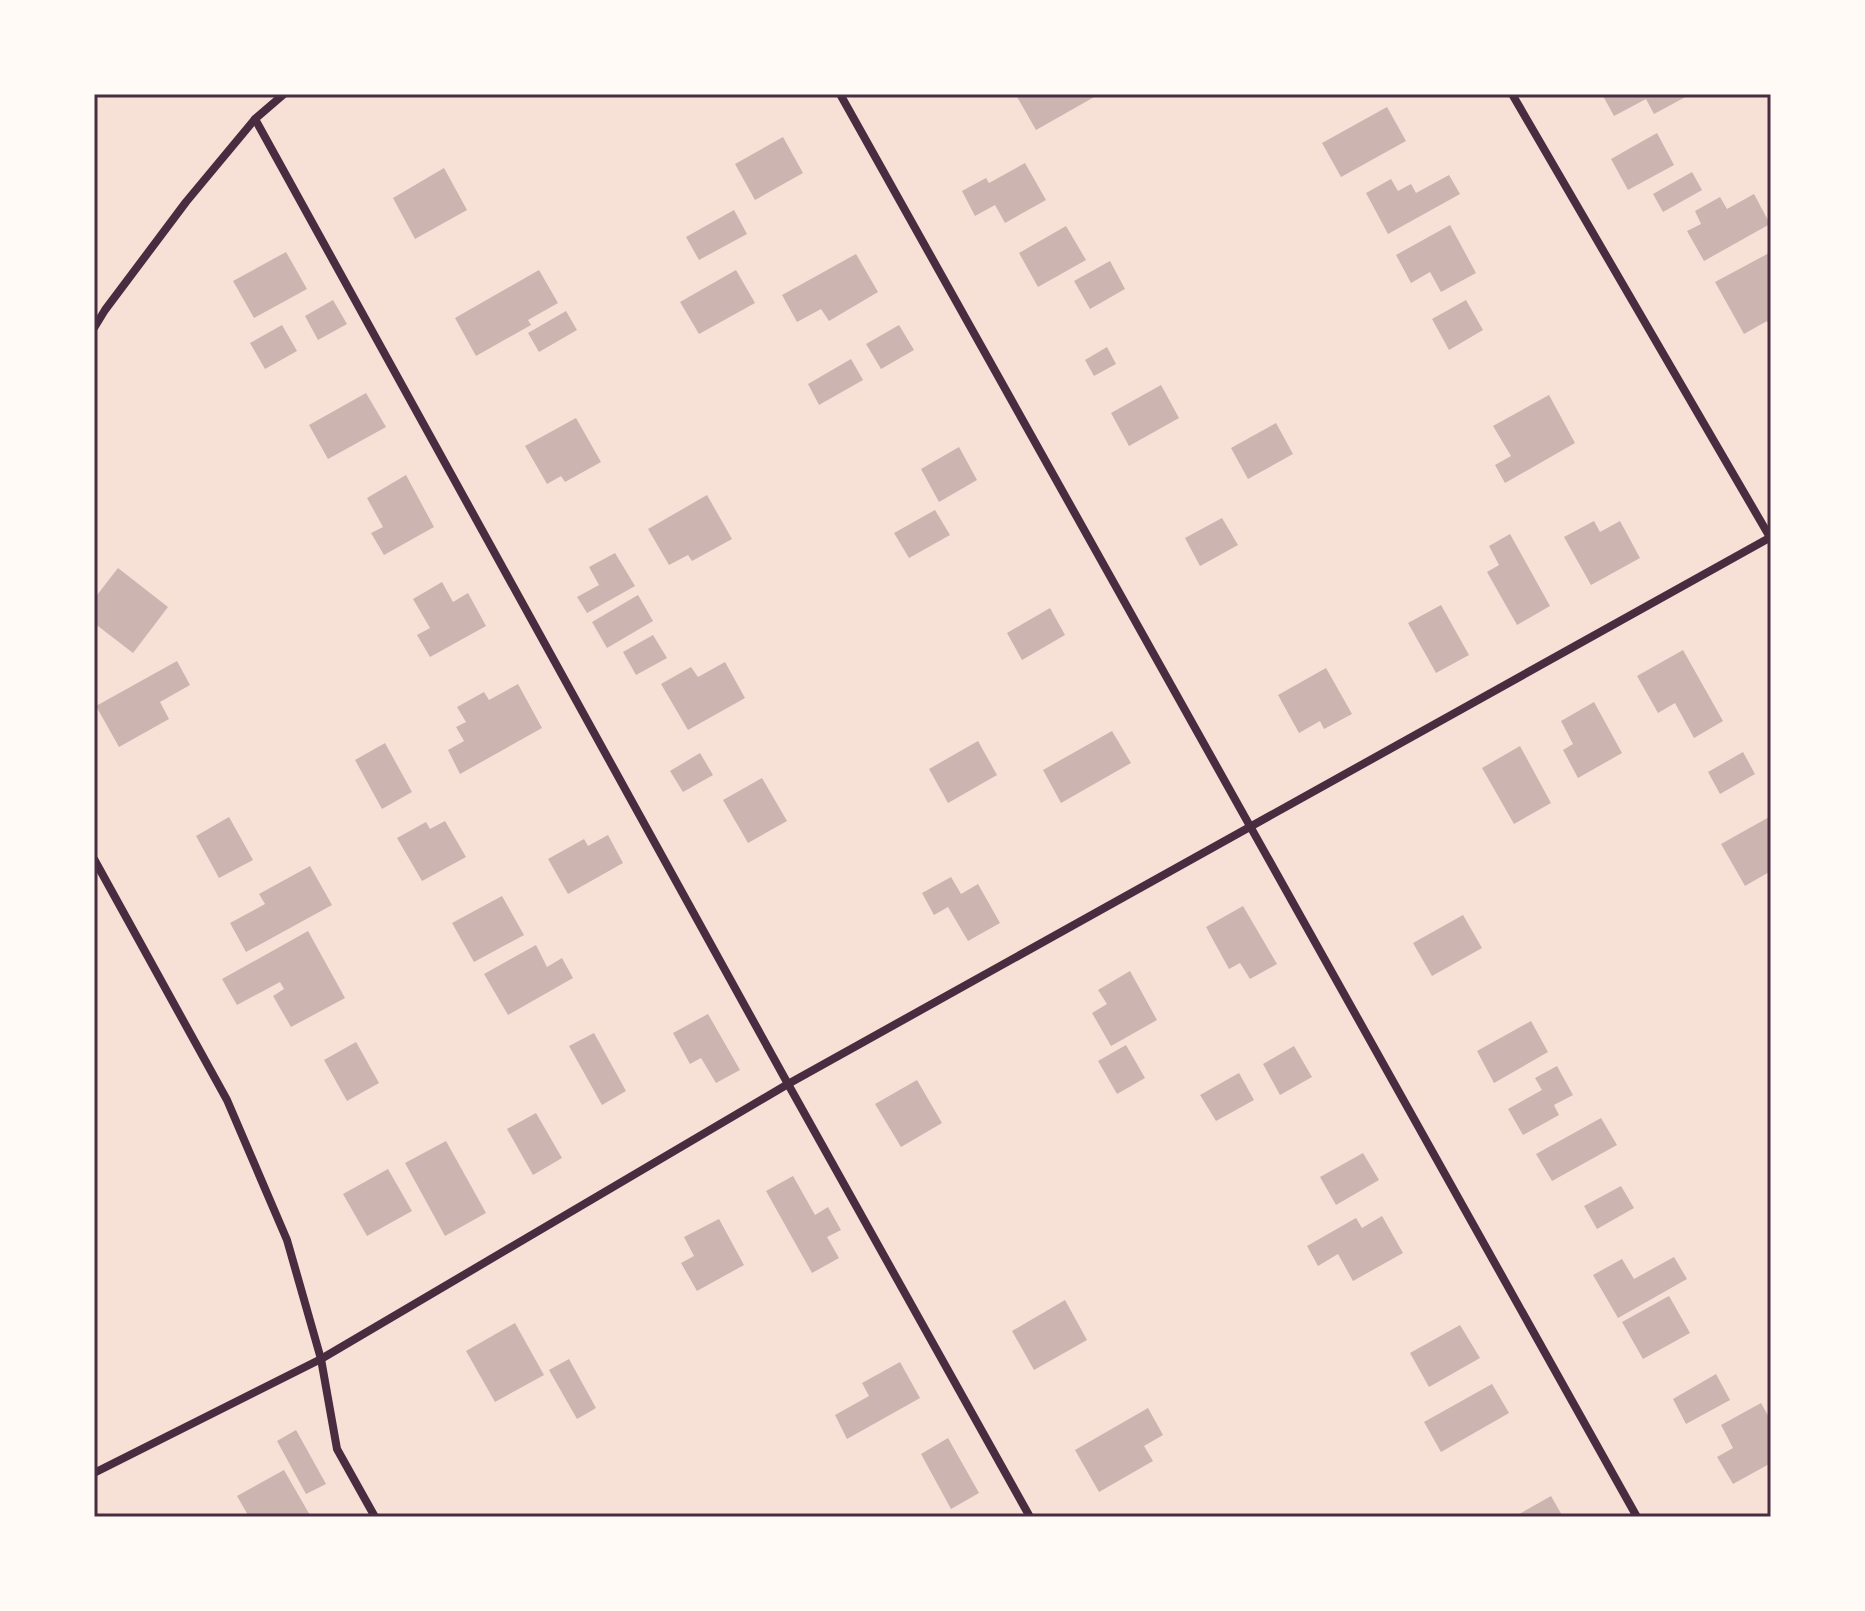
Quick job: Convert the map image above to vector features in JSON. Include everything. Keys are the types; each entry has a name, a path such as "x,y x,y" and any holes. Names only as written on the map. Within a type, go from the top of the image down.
{"street":[{"path":"94,328 186,202 255,119 284,94"},
{"path":"840,94 1637,1517"},
{"path":"94,1473 321,1359 788,1084 1771,538 1512,94"},
{"path":"255,119 1030,1517"},
{"path":"94,859 227,1100 287,1240 321,1359 337,1449 375,1517"}],"building":[{"path":"1602,94 1691,94 1654,114 1646,99 1614,116"},
{"path":"1016,95 1096,96 1036,130"},
{"path":"1387,107 1406,141 1341,177 1322,143"},
{"path":"1657,133 1674,165 1628,190 1611,159"},
{"path":"783,137 803,173 755,200 735,164"},
{"path":"1025,163 1046,200 1005,223 995,205 975,216 962,191 986,178 989,183"},
{"path":"444,168 467,210 415,239 393,198"},
{"path":"1692,172 1702,190 1663,212 1653,194"},
{"path":"1449,175 1460,194 1388,234 1366,193 1391,179 1398,191 1411,184 1416,193"},
{"path":"1754,194 1770,224 1704,261 1687,231 1701,224 1695,211 1720,197 1727,209"},
{"path":"734,210 747,234 699,260 686,237"},
{"path":"1450,225 1476,273 1441,292 1430,272 1411,283 1396,255"},
{"path":"1066,226 1086,260 1038,287 1019,253"},
{"path":"286,252 307,289 254,318 233,281"},
{"path":"1771,252 1771,328 1767,321 1744,334 1715,282"},
{"path":"856,254 878,292 829,321 821,309 797,322 782,295"},
{"path":"1110,261 1125,289 1090,309 1074,281"},
{"path":"539,270 558,303 528,320 531,325 476,356 455,318"},
{"path":"736,270 755,303 699,334 680,302"},
{"path":"333,300 347,324 318,340 305,316"},
{"path":"1466,300 1483,330 1449,350 1432,319"},
{"path":"566,311 577,330 539,352 528,333"},
{"path":"282,325 297,351 265,369 250,343"},
{"path":"899,325 914,350 881,369 866,344"},
{"path":"1107,347 1116,364 1094,376 1085,360"},
{"path":"851,359 863,380 819,405 808,384"},
{"path":"1161,385 1179,418 1129,446 1111,413"},
{"path":"366,393 386,427 328,459 309,425"},
{"path":"1549,395 1575,443 1505,483 1495,465 1511,456 1493,426"},
{"path":"576,418 601,462 565,482 561,476 547,484 525,446"},
{"path":"1276,423 1293,454 1248,479 1231,448"},
{"path":"959,447 977,480 939,502 921,469"},
{"path":"406,475 434,527 384,555 371,533 383,527 367,498"},
{"path":"707,495 732,539 692,561 688,555 669,565 648,529"},
{"path":"935,510 950,535 909,558 894,533"},
{"path":"1222,518 1238,545 1200,566 1185,538"},
{"path":"1594,521 1600,532 1620,521 1640,558 1591,585 1564,537"},
{"path":"1510,534 1550,606 1517,625 1487,572 1499,565 1489,546"},
{"path":"615,553 635,586 587,613 577,597 599,585 589,567"},
{"path":"118,568 168,607 133,653 94,623 94,599"},
{"path":"442,582 453,602 468,593 486,626 430,657 417,635 430,628 413,599"},
{"path":"638,595 653,621 607,648 592,622"},
{"path":"1441,605 1469,655 1436,673 1408,623"},
{"path":"1050,608 1065,635 1022,660 1007,633"},
{"path":"653,635 667,658 636,675 623,652"},
{"path":"1683,650 1723,721 1694,738 1675,703 1658,713 1637,676"},
{"path":"177,661 190,685 160,702 169,719 119,747 96,706"},
{"path":"725,662 745,698 688,730 661,684 691,667 698,677"},
{"path":"1326,668 1352,714 1324,729 1320,721 1299,733 1278,695"},
{"path":"518,684 542,728 460,774 448,750 464,741 456,727 466,722 457,707 484,692 489,700"},
{"path":"1594,702 1622,753 1578,778 1563,750 1573,744 1561,721"},
{"path":"1112,731 1131,763 1061,803 1043,770"},
{"path":"978,741 997,775 948,803 929,769"},
{"path":"385,743 412,792 382,809 355,760"},
{"path":"1520,746 1551,803 1514,824 1482,768"},
{"path":"1743,752 1755,774 1720,794 1708,772"},
{"path":"700,753 713,775 683,792 670,771"},
{"path":"762,778 787,821 748,843 723,800"},
{"path":"1771,816 1771,871 1745,886 1721,844"},
{"path":"229,817 253,860 219,878 196,836"},
{"path":"445,821 466,857 422,881 397,838 426,822 430,829"},
{"path":"608,835 623,863 568,894 548,859 584,839 588,846"},
{"path":"310,866 332,905 246,952 230,923 265,904 259,894"},
{"path":"951,877 961,894 978,884 1000,923 968,941 948,907 934,915 922,893"},
{"path":"502,896 524,935 474,962 452,923"},
{"path":"1243,906 1277,964 1250,979 1240,963 1229,969 1206,927"},
{"path":"1463,915 1482,948 1432,976 1413,943"},
{"path":"308,931 345,998 291,1027 273,996 284,989 280,982 237,1005 222,979"},
{"path":"536,945 547,967 562,958 573,978 508,1015 484,974"},
{"path":"1130,971 1157,1020 1111,1046 1092,1013 1107,1004 1098,990"},
{"path":"708,1014 740,1070 716,1083 701,1058 690,1064 673,1033"},
{"path":"1531,1021 1548,1052 1494,1083 1477,1051"},
{"path":"594,1033 626,1091 602,1105 569,1046"},
{"path":"356,1042 379,1083 347,1101 324,1060"},
{"path":"1126,1045 1145,1078 1117,1094 1098,1061"},
{"path":"1294,1046 1312,1077 1280,1095 1263,1064"},
{"path":"1557,1066 1573,1095 1554,1105 1559,1115 1523,1135 1508,1109 1542,1090 1535,1078"},
{"path":"1239,1073 1254,1100 1216,1121 1200,1095"},
{"path":"917,1080 942,1123 901,1147 875,1104"},
{"path":"536,1113 562,1158 533,1175 507,1129"},
{"path":"1601,1118 1617,1145 1552,1181 1536,1154"},
{"path":"446,1141 486,1213 445,1236 405,1163"},
{"path":"1363,1153 1379,1180 1336,1205 1320,1177"},
{"path":"388,1169 412,1211 367,1236 343,1194"},
{"path":"793,1176 815,1215 828,1207 841,1230 827,1237 839,1258 812,1273 766,1191"},
{"path":"1621,1186 1634,1208 1597,1229 1584,1206"},
{"path":"1382,1216 1403,1253 1353,1281 1338,1254 1318,1266 1307,1246 1356,1218 1362,1228"},
{"path":"719,1219 744,1265 697,1291 681,1263 694,1256 684,1237"},
{"path":"1674,1257 1687,1279 1618,1318 1593,1275 1622,1259 1634,1279"},
{"path":"1669,1296 1690,1333 1643,1359 1622,1322"},
{"path":"1065,1300 1087,1340 1034,1370 1012,1331"},
{"path":"515,1323 544,1375 495,1402 466,1351"},
{"path":"1460,1325 1480,1358 1429,1387 1410,1353"},
{"path":"569,1359 596,1408 577,1419 549,1370"},
{"path":"900,1362 920,1398 847,1439 835,1415 869,1396 862,1383"},
{"path":"1716,1374 1730,1400 1686,1424 1673,1399"},
{"path":"1492,1384 1509,1413 1441,1452 1424,1422"},
{"path":"1761,1403 1771,1421 1771,1463 1733,1484 1717,1457 1733,1448 1721,1425"},
{"path":"1148,1408 1163,1435 1144,1446 1153,1461 1099,1492 1075,1450"},
{"path":"296,1430 326,1484 306,1494 277,1441"},
{"path":"948,1438 979,1493 951,1509 921,1454"},
{"path":"284,1470 311,1517 249,1517 237,1496"},
{"path":"1551,1496 1563,1517 1514,1517"}]}
